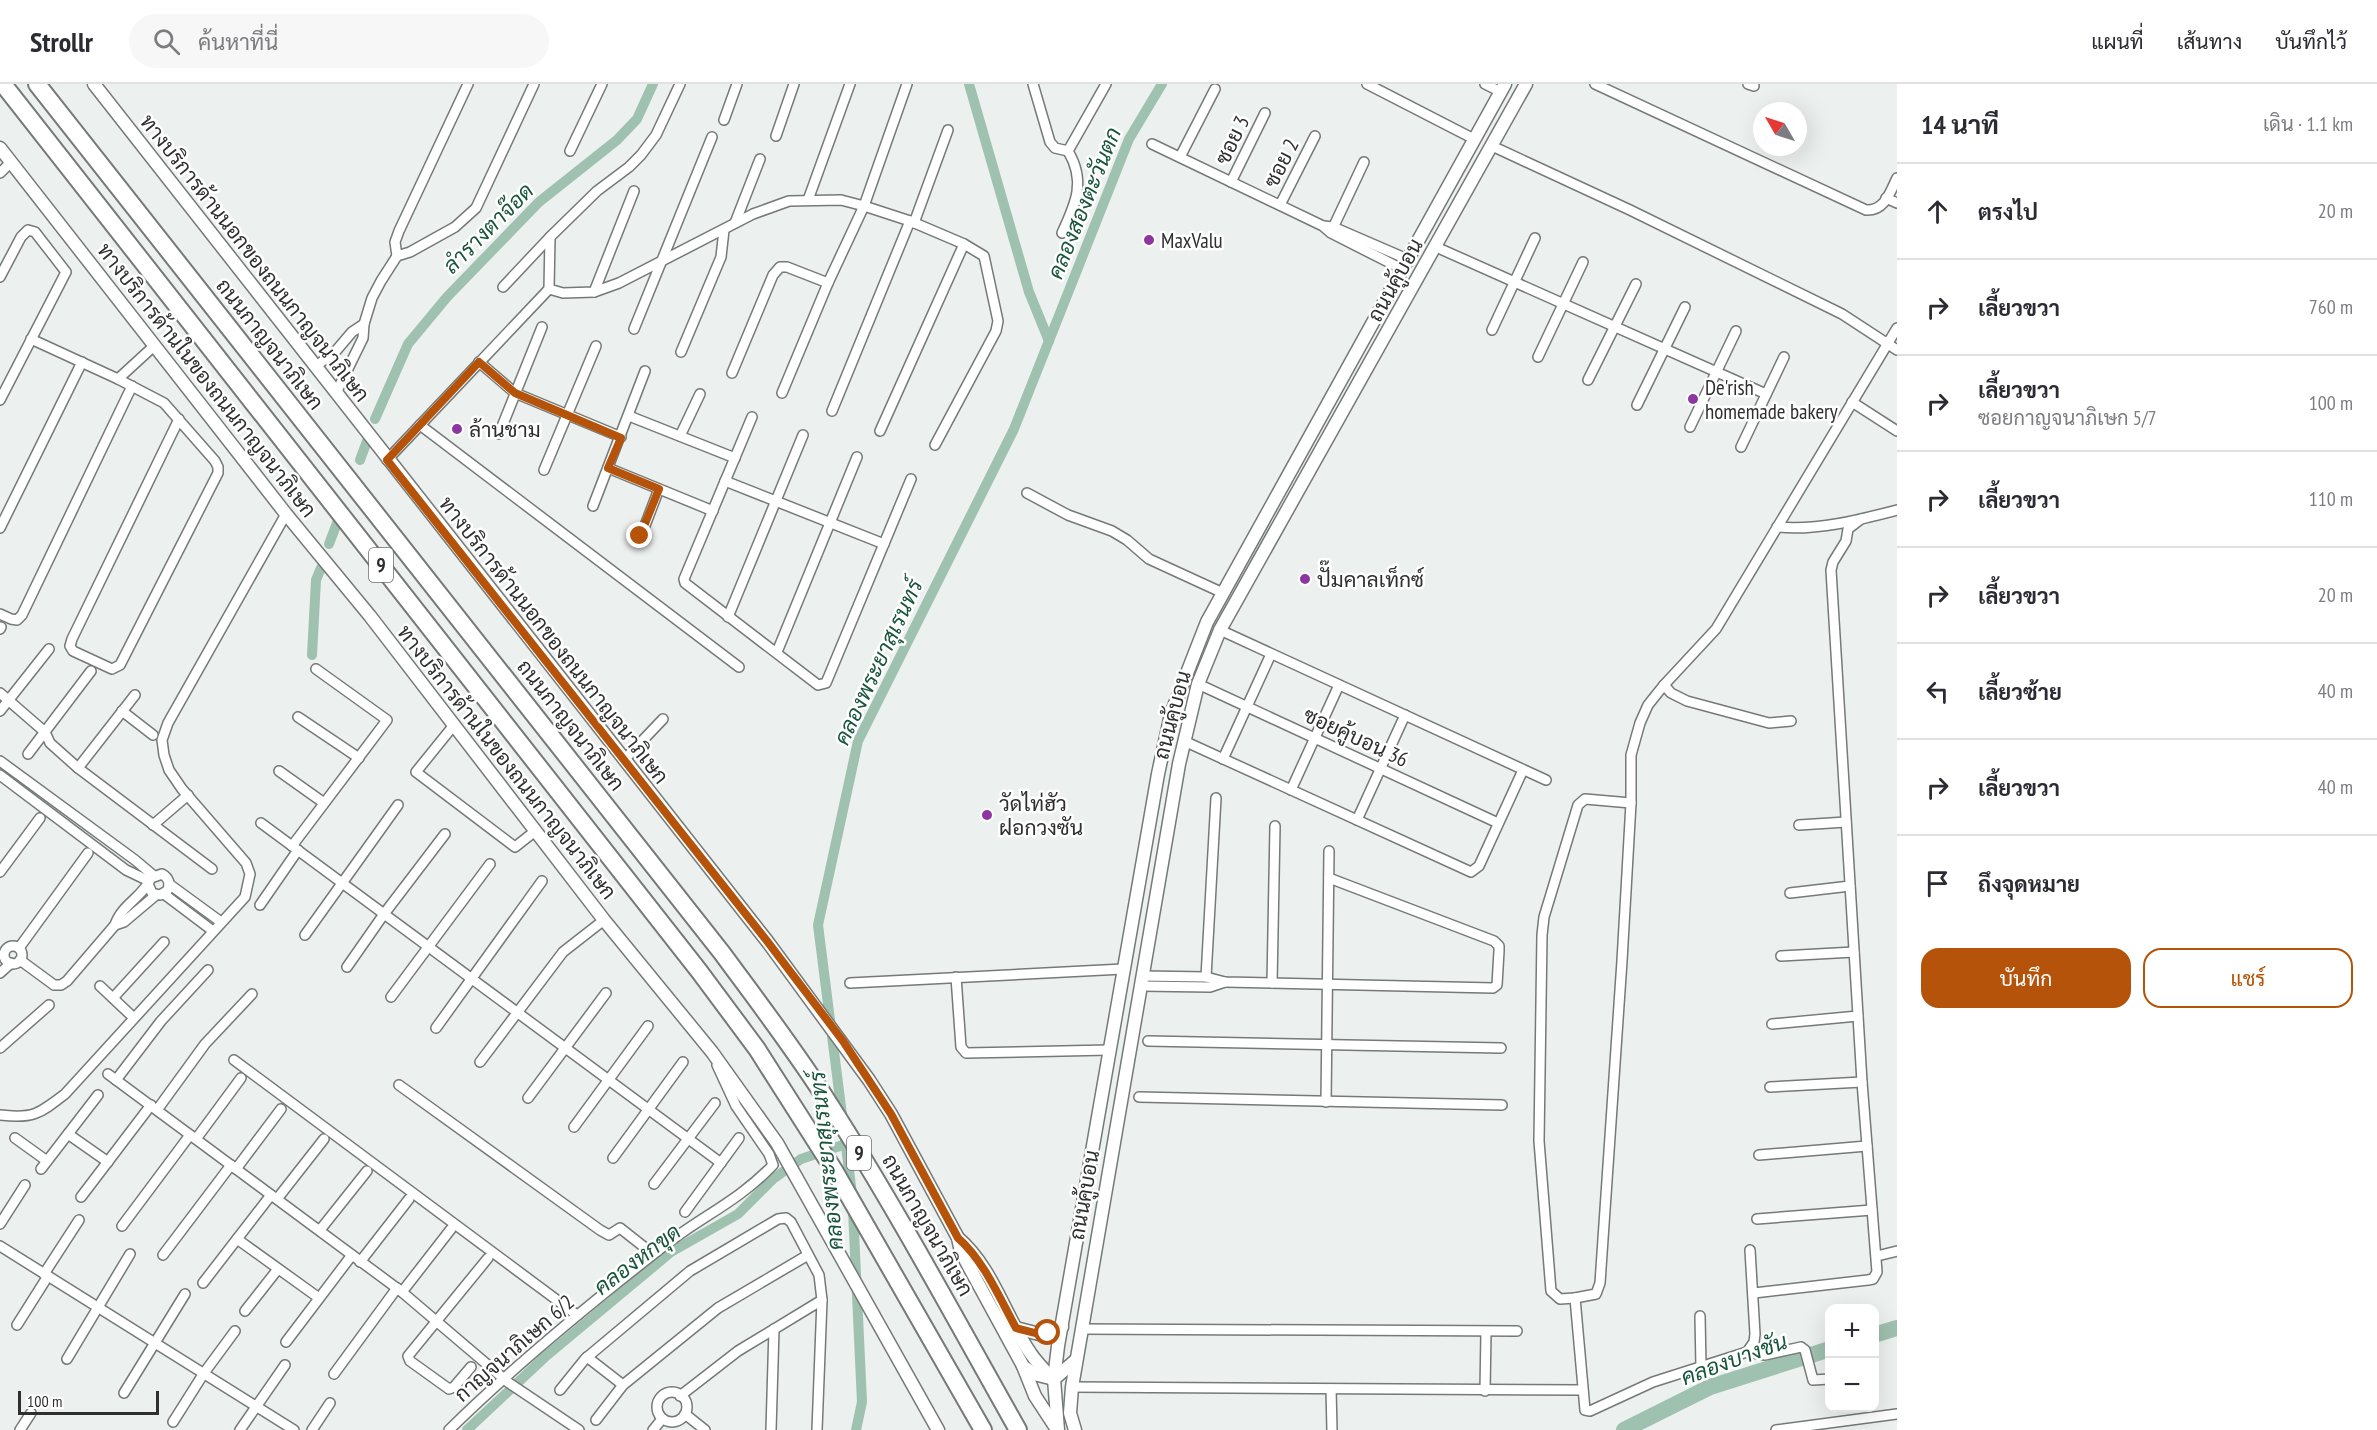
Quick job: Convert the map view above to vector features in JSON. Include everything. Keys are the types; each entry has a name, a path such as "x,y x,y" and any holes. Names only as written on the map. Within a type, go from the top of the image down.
{"highway":[{"name":"9","path":"3,84 699,971 756,1049 834,1170 983,1430"},
{"name":"ถนนกาญจนาภิเษก","path":"37,84 781,1032 828,1101 932,1277 1018,1430"}],"main road":[{"name":"ทางบริการด้านนอกของถนนกาญจนาภิเษก","path":"94,84 843,1041 891,1114 958,1238 962,1252 1023,1366 1035,1396 1057,1430"},
{"name":"ถนนคู้บอน","path":"1075,1430 1070,1401 1081,1329 1184,741 1198,684 1220,630 1526,84"},
{"name":"ถนนคู้บอน","path":"1057,1430 1054,1380 1062,1327 1151,810 1171,714 1207,622 1503,88"},
{"name":"ทางบริการด้านในของถนนกาญจนาภิเษก","path":"0,148 286,514 370,616 534,832 712,1052 753,1107 777,1143 938,1430"},
{"path":"1279,491 1293,499"},
{"name":"ทางบริการด้านนอกของถนนกาญจนาภิเษก","path":"958,1238 981,1265 1031,1354 1070,1401"},
{"path":"1016,1328 1039,1334 1062,1327"},
{"path":"1023,1366 1034,1374 1054,1380 1076,1360"}],"street":[{"path":"336,393 363,338 364,324 372,298 397,256 395,242 399,231 468,84"},
{"path":"397,256 410,252 454,227 476,208 534,84"},
{"path":"570,151 602,84"},
{"path":"503,287 591,197 641,155 656,135 680,84"},
{"path":"724,120 738,84"},
{"path":"776,136 794,84"},
{"path":"808,200 850,84"},
{"path":"782,393 828,283 864,206 907,84"},
{"path":"1033,84 1046,135 1055,148 1068,151 1077,165 1079,186 1070,216 1062,232"},
{"path":"1068,151 1106,84"},
{"path":"1367,84 1383,87 1474,139"},
{"path":"1485,84 1503,88"},
{"path":"1595,84 1866,210 1879,208 1897,178"},
{"path":"1180,157 1215,88"},
{"name":"ซอย 3","path":"1231,182 1265,113"},
{"path":"832,411 912,222 948,130"},
{"name":"ซอย 2","path":"1280,205 1315,136"},
{"path":"634,329 712,137"},
{"path":"1152,144 1405,264"},
{"path":"1492,146 1630,210 1842,314 1897,350"},
{"path":"735,223 760,159"},
{"path":"0,173 11,162"},
{"path":"1332,230 1364,162"},
{"path":"594,292 634,191"},
{"path":"1886,198 1897,203"},
{"path":"549,288 563,293 594,292 619,283 753,214 789,201 841,200 912,222 964,244 986,259 998,321 996,331 935,445"},
{"path":"0,277 21,237 28,230 35,232 66,272 0,400"},
{"path":"681,352 721,256 724,230"},
{"path":"387,460 549,288 550,237"},
{"path":"1492,330 1535,238"},
{"path":"879,431 964,244"},
{"path":"1436,247 1766,394"},
{"path":"1538,357 1583,262"},
{"path":"732,374 773,275 780,267 787,267 828,283"},
{"path":"1588,380 1636,284"},
{"path":"1637,405 1685,307"},
{"path":"316,366 335,352 352,332 364,324"},
{"path":"499,434 542,327"},
{"path":"1631,803 1585,799 1578,805 1549,897 1542,935 1539,1141 1551,1291 1556,1298 1575,1298 1596,1294 1600,1283 1631,803 1632,755 1640,723 1648,705 1664,685 1716,629 1897,328"},
{"path":"1690,427 1736,331"},
{"path":"31,339 164,403 179,419 215,461 218,467 218,473 120,665 112,669 73,651 70,646 179,419"},
{"path":"117,379 154,346"},
{"path":"544,470 596,346"},
{"path":"335,352 349,366"},
{"path":"1741,447 1784,357"},
{"path":"0,528 82,362"},
{"path":"479,362 515,393 621,438"},
{"path":"593,506 645,371"},
{"path":"0,614 18,620 22,615 132,386"},
{"path":"680,436 700,394"},
{"path":"1852,402 1897,431"},
{"path":"629,416 735,458"},
{"path":"752,417 684,579 685,583 777,652 814,684 820,686 826,683 911,479"},
{"path":"420,424 739,667"},
{"path":"728,617 803,435"},
{"path":"777,652 856,457"},
{"path":"608,468 713,511"},
{"path":"725,481 884,544"},
{"path":"640,536 659,489"},
{"path":"1027,493 1068,515 1112,531 1127,540 1149,560 1223,593"},
{"path":"1777,526 1803,528 1861,519 1897,510"},
{"path":"0,1115 22,1118 45,1110 65,1094 245,897 250,874 246,862 169,770 162,740 168,723 286,514"},
{"path":"1754,1293 1868,1280 1873,1279 1877,1272 1862,1082 1831,570 1833,562 1846,542 1848,529 1861,519"},
{"path":"1220,630 1546,780"},
{"path":"0,711 49,649"},
{"path":"1223,759 1271,654"},
{"path":"260,905 324,803 387,720 316,669"},
{"path":"28,754 91,671"},
{"name":"ซอยคู้บอน 36","path":"1198,684 1498,823"},
{"path":"1291,790 1339,685"},
{"path":"1664,685 1671,693 1687,701 1768,723 1791,721"},
{"path":"0,693 45,732 50,743 78,768 212,869"},
{"path":"78,768 135,695"},
{"path":"122,711 153,735"},
{"path":"1357,820 1405,715"},
{"path":"298,717 359,758"},
{"path":"624,760 663,719"},
{"path":"454,725 416,772 515,846 534,832"},
{"path":"1184,741 1471,872 1479,866 1523,770"},
{"path":"0,761 135,860 160,894 213,931"},
{"path":"279,771 324,803"},
{"path":"0,775 126,870 150,881"},
{"path":"153,825 188,795"},
{"path":"1206,977 1216,798"},
{"path":"305,935 398,805"},
{"path":"0,872 40,818"},
{"path":"1798,825 1846,822"},
{"path":"261,823 721,1163"},
{"path":"1272,983 1275,826"},
{"path":"347,967 445,834"},
{"path":"1326,1101 1329,851"},
{"path":"19,948 88,853"},
{"path":"391,996 490,864"},
{"path":"19,948 12,946 3,948 5,958 16,961 54,985 61,985 115,925 118,915 150,881 162,874 166,876 169,884 221,922"},
{"path":"1142,981 1206,977 1225,982 1493,988 1498,982 1497,943 1329,878"},
{"path":"436,1028 542,881"},
{"path":"115,925 124,922 160,894 169,884"},
{"path":"1791,893 1850,886"},
{"path":"480,1062 563,952 604,920"},
{"path":"113,998 164,942"},
{"path":"0,973 22,955 19,948"},
{"path":"1781,956 1854,952"},
{"path":"850,983 1123,969"},
{"path":"208,970 112,1077 400,1290 506,1380 579,1430"},
{"path":"956,977 961,1047 966,1053 1109,1050"},
{"path":"1142,981 1210,987 1225,982"},
{"path":"100,986 134,1018"},
{"path":"528,1098 606,993"},
{"path":"81,1197 205,1044 252,994"},
{"path":"0,1048 49,1005"},
{"path":"1772,1024 1858,1016"},
{"path":"574,1127 648,1026"},
{"path":"1148,1041 1501,1048"},
{"name":"กาญจนาภิเษก 6/2","path":"449,1430 576,1315 653,1254 745,1192 774,1163 731,1096 712,1052"},
{"path":"234,1060 576,1315"},
{"path":"613,1158 683,1062"},
{"path":"122,1226 241,1078"},
{"path":"1770,1087 1862,1082"},
{"path":"399,1085 600,1230 609,1235 620,1228 653,1254"},
{"path":"41,1169 98,1095"},
{"path":"1139,1097 1502,1105"},
{"path":"654,1184 715,1102"},
{"path":"163,1255 281,1109"},
{"path":"68,1134 108,1162"},
{"path":"15,1138 47,1161"},
{"path":"685,1212 739,1138"},
{"path":"203,1283 237,1239 324,1139"},
{"path":"1759,1155 1867,1146"},
{"path":"320,1230 367,1171"},
{"path":"0,1224 25,1185"},
{"path":"360,1262 409,1199"},
{"path":"1757,1219 1872,1210"},
{"path":"560,1390 587,1358 690,1271 778,1218 786,1218 791,1222 819,1275 822,1300 817,1430"},
{"path":"17,1325 79,1220"},
{"path":"334,1374 451,1229"},
{"path":"237,1239 319,1298"},
{"path":"0,1246 294,1430"},
{"path":"1747,1352 1754,1342 1754,1293 1750,1250"},
{"path":"1877,1256 1897,1251"},
{"path":"67,1359 130,1254"},
{"path":"286,1342 352,1255"},
{"path":"596,1420 623,1385 718,1308 808,1255"},
{"path":"471,1367 454,1387 448,1389 410,1361 408,1356 488,1258"},
{"path":"245,1311 278,1269"},
{"path":"124,1393 185,1294"},
{"path":"1575,1298 1584,1409 1590,1411 1653,1382 1747,1352 1765,1355 1798,1347 1805,1350 1812,1379 1825,1380"},
{"path":"680,1396 738,1351 822,1300"},
{"path":"1700,1316 1701,1367"},
{"path":"771,1430 774,1329"},
{"path":"1081,1329 1517,1331"},
{"path":"173,1422 204,1372 235,1331"},
{"path":"1485,1391 1486,1332"},
{"path":"587,1358 623,1385"},
{"path":"240,1430 285,1365"},
{"path":"1072,1387 1582,1390"},
{"path":"1331,1389 1332,1430"},
{"path":"669,1393 680,1396 686,1402 685,1414 676,1422 662,1419 657,1411 660,1397 669,1393"},
{"path":"312,1430 330,1403"},
{"path":"20,1430 31,1413"},
{"path":"685,1414 705,1430"},
{"path":"1776,1430 1897,1414"},
{"path":"653,1430 662,1419"},
{"path":"1854,1419 1855,1430"}],"waterway":[{"name":"ลำรางตาจ๊อด","path":"375,419 408,344 447,297 539,202 617,140 637,119 653,84"},
{"name":"คลองพระยาสุเรนทร์","path":"969,84 1029,292 1049,341"},
{"name":"คลองพระยาสุเรนทร์","path":"852,1194 818,925 858,741 1014,429 1129,139 1162,84"},
{"name":"ลำรางตาจ๊อด","path":"360,460 367,441"},
{"name":"ลำรางตาจ๊อด","path":"329,544 337,523"},
{"name":"ลำรางตาจ๊อด","path":"312,655 316,580 321,568"},
{"name":"คลองหกขุด","path":"467,1430 545,1357 671,1252 738,1214 773,1179 801,1159 846,1144"},
{"name":"คลองพระยาสุเรนทร์","path":"853,1210 862,1402 856,1430"},
{"name":"คลองบางชัน","path":"1879,1333 1897,1328"},
{"name":"คลองบางชัน","path":"1624,1430 1710,1387 1825,1351"}],"place":[{"name":"MaxValu","path":"1149,240"},
{"name":"De'rish homemade bakery","path":"1693,399"},
{"name":"ล้านชาม","path":"457,429"},
{"name":"ปั๊มคาลเท็กซ์","path":"1305,579"},
{"name":"วัดไท่ฮัว ฝอกวงซัน","path":"987,815"}],"route":[{"path":"640,536 659,489 608,468 621,438 509,390 479,362 387,460 767,941 843,1041 891,1114 958,1238 981,1265 1016,1328 1039,1334 1048,1333"}],"water label":[{"name":"คลองสองตะวันตก","path":"1084,203"}]}
